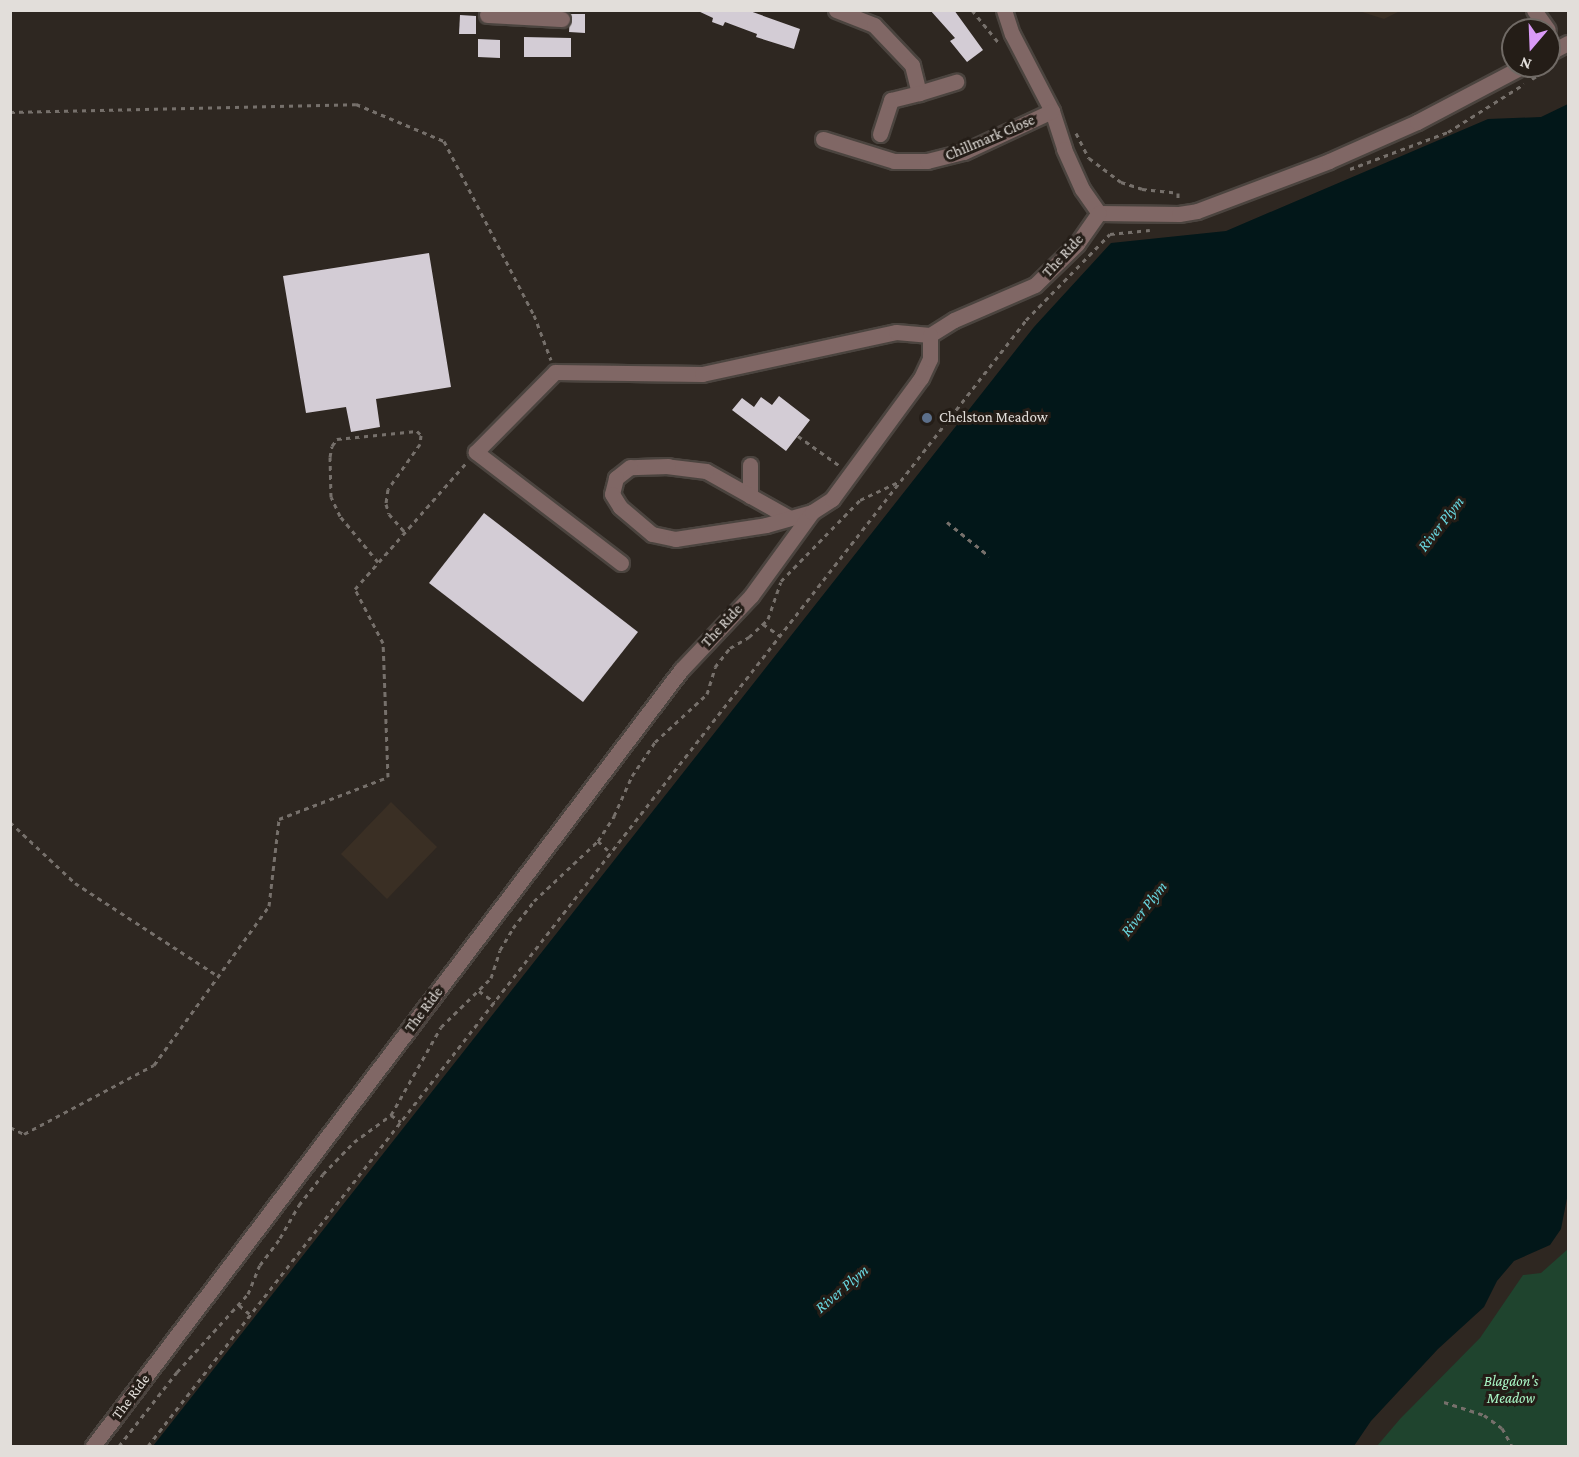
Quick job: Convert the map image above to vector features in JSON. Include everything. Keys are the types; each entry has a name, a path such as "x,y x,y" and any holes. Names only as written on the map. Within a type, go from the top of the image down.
{"street":[{"path":"836,10 874,25 912,65 919,93"},
{"path":"1004,10 1012,34 1052,111 1064,149 1082,189 1099,213 1179,214 1197,211 1329,161 1416,122 1501,78"},
{"path":"487,15 523,14 562,20"},
{"path":"880,134 891,100 956,82"},
{"name":"Chillmark Close","path":"823,140 886,159 927,161 964,152 1052,111"},
{"name":"The Ride","path":"93,1446 681,670 751,596 812,512 832,499 921,378 930,359 930,334 954,320 1035,285 1077,244 1099,213"},
{"path":"621,563 476,452 555,372 702,374 896,332 930,334"},
{"path":"750,465 750,496"},
{"path":"788,517 706,471 668,466 630,467 616,478 612,494 620,507 652,534 675,539 766,525 812,512"}],"path":[{"path":"10,112 356,104 444,141 534,315 555,372"},
{"path":"1074,129 1089,158 1121,182 1142,189 1178,193 1179,214"},
{"path":"148,1446 1026,320 1110,234 1158,229"},
{"path":"378,562 340,516 331,497 330,457 332,446 337,439 417,430 422,435 420,444 388,489 386,504 389,514 404,531"},
{"path":"798,436 825,455"},
{"path":"10,1127 24,1134 154,1065 269,906 279,819 388,777 382,643 355,590 404,531 476,452"},
{"path":"771,592 860,500 900,482"},
{"path":"947,522 989,556"},
{"path":"119,1446 177,1372 248,1294 260,1265 280,1238 299,1205 317,1182 354,1142 391,1115 441,1027 491,978 500,950 534,901 598,842 614,816 632,776 656,742 687,716 707,694 715,668 730,648 749,637 768,619 781,582"},
{"path":"763,624 780,636"},
{"path":"10,822 75,883 218,976"},
{"path":"598,842 611,853"},
{"path":"478,990 495,1002"},
{"path":"391,1115 401,1122"},
{"path":"239,1305 251,1315"},
{"path":"1444,1402 1484,1415 1502,1428 1512,1446"}],"shaded area":[{"path":"1359,11 1400,11 1384,19"},
{"path":"391,802 437,847 387,899 341,854"}],"green space":[{"name":"Blagdon's Meadow","path":"1568,1249 1568,1446 1377,1446 1400,1419 1480,1338 1523,1275 1541,1273"}],"water":[{"name":"River Plym","path":"1568,104 1568,1193 1561,1229 1550,1245 1514,1261 1497,1281 1484,1307 1438,1349 1371,1421 1354,1446 153,1446 1034,327 1111,243 1226,231 1488,119 1541,117"}],"building":[{"path":"696,10 747,10 800,29 794,49 756,37 757,34 725,22 723,26 712,22 713,18"},
{"path":"930,10 954,10 983,50 967,62 950,41 955,38"},
{"path":"570,14 585,14 585,33 569,32"},
{"path":"460,15 476,16 476,34 459,34"},
{"path":"524,37 571,38 571,57 524,57"},
{"path":"478,39 500,40 500,58 478,57"},
{"path":"429,253 451,387 376,399 380,427 351,432 346,407 306,413 283,276"},
{"path":"779,396 810,420 786,451 732,410 742,398 754,407 761,397 772,405"},
{"path":"484,513 638,632 583,702 429,583"}],"place":[{"name":"Chelston Meadow","path":"927,418"}]}
